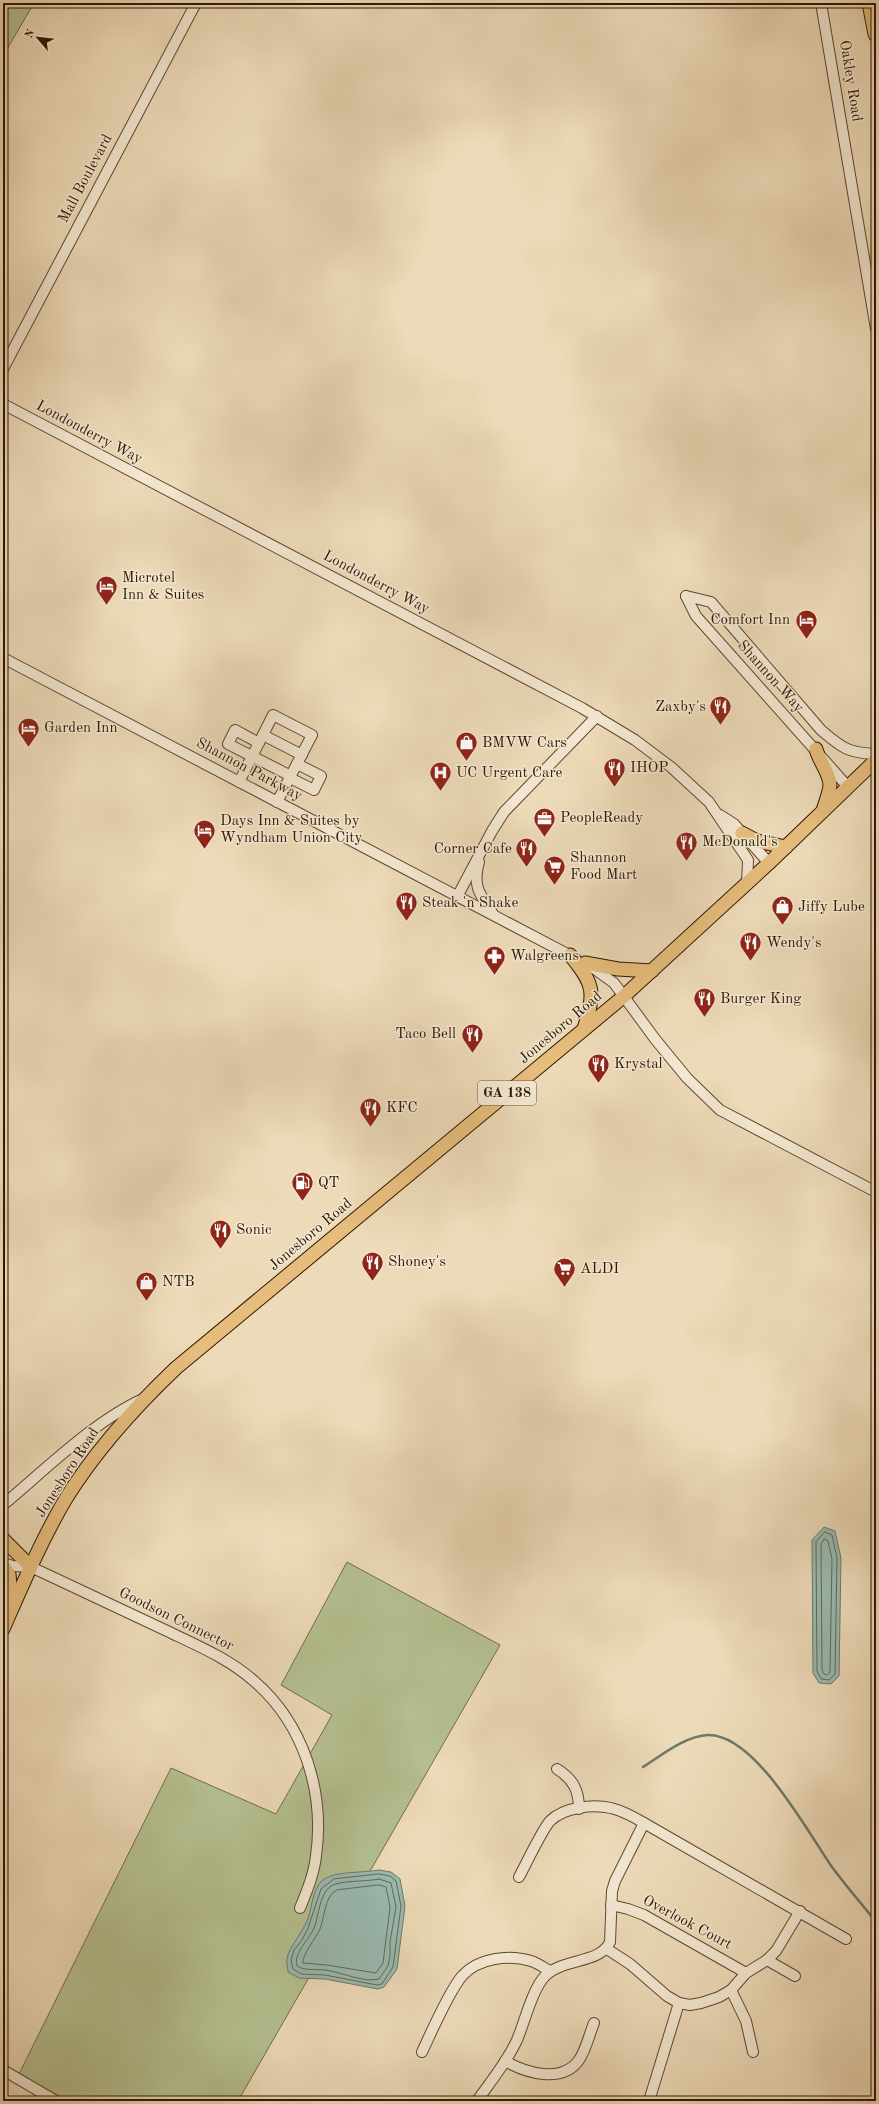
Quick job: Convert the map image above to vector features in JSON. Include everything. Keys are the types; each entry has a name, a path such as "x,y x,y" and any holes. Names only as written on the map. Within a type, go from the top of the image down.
{"highway":[{"path":"870,3 876,34"}],"main road":[{"path":"816,749 819,760 826,771 830,784 823,811"},
{"name":"Jonesboro Road","path":"31,1568 53,1522 76,1484 114,1432 143,1399 176,1368 623,997 747,884 876,760"},
{"path":"742,833 757,841 786,847"},
{"path":"570,955 584,973 590,985 592,997 584,1029"},
{"path":"585,962 618,970 652,971"},
{"path":"3,1539 31,1568"},
{"path":"3,1566 9,1574 12,1609"},
{"name":"GA 138","path":"3,1629 31,1568"}],"street":[{"name":"Mall Boulevard","path":"3,370 196,3"},
{"name":"Oakley Road","path":"821,3 876,329"},
{"name":"Londonderry Way","path":"3,404 597,716 635,740 671,767 702,796 718,814 727,831 748,860 747,884"},
{"name":"Shannon Way","path":"848,787 816,749 759,688 696,616 686,596 710,602 821,730 839,746 857,754 876,754"},
{"name":"Shannon Parkway","path":"3,658 457,897 585,962 607,977 687,1078 720,1110 876,1192"},
{"path":"239,782 273,715 312,735 277,802"},
{"path":"457,897 504,812 597,716"},
{"path":"235,730 261,739 299,759 321,776 314,790 228,744 235,730"},
{"name":"Londonderry Way","path":"718,814 734,824 769,863"},
{"path":"484,846 478,866 476,886 481,897 494,916"},
{"name":"Jonesboro Road","path":"3,1505 83,1438 126,1406 143,1399"},
{"path":"3,1563 31,1568"},
{"name":"Goodson Connector","path":"31,1568 225,1659 255,1681 280,1708 293,1728 304,1752 313,1778 318,1804 319,1830 316,1857 310,1883 300,1908"},
{"path":"557,1769 567,1775 575,1785 579,1797 579,1808"},
{"path":"519,1877 550,1822 562,1812 596,1806 611,1808 625,1812 800,1911 846,1939"},
{"path":"477,2101 505,2061 516,2040 539,1985 550,1971 601,1953 607,1949 610,1942 615,1881 644,1823"},
{"name":"Overlook Court","path":"612,1905 644,1915 746,1973"},
{"path":"607,1949 630,1964 667,1996 679,2003 701,2003 719,1997 731,1990 746,1973 767,1960 776,1950 800,1911"},
{"path":"422,2052 457,1983 470,1969 491,1960 512,1957 532,1961 550,1971"},
{"path":"767,1960 795,1976"},
{"path":"731,1990 746,2022 753,2052"},
{"path":"649,2101 679,2003"},
{"path":"505,2061 519,2069 535,2073 551,2074 566,2070 579,2059 594,2023"},
{"path":"3,2070 56,2101"}],"green space":[{"path":"3,3 34,3 3,56"},
{"path":"347,1562 500,1645 238,2101 60,2101 19,2074 171,1768 276,1814 332,1715 281,1685"}],"water":[{"path":"824,1527 835,1531 841,1558 839,1676 831,1684 819,1683 813,1673 812,1540"},
{"path":"379,1870 391,1872 400,1879 405,1906 397,1969 384,1987 378,1989 325,1979 299,1978 288,1972 288,1955 307,1921 314,1893 320,1883 329,1876 343,1873"}],"waterway":[{"path":"643,1767 682,1742 699,1736 708,1735 726,1739 744,1750 778,1787 832,1867 876,1922"}],"railway":[{"path":"3,2095 13,2101"}],"place":[{"name":"Microtel Inn & Suites","path":"107,606"},
{"name":"Comfort Inn","path":"806,640"},
{"name":"Zaxby's","path":"721,726"},
{"name":"Garden Inn","path":"29,748"},
{"name":"BMVW Cars","path":"467,762"},
{"name":"IHOP","path":"614,788"},
{"name":"UC Urgent Care","path":"440,792"},
{"name":"PeopleReady","path":"545,838"},
{"name":"Days Inn & Suites by Wyndham Union City","path":"205,850"},
{"name":"McDonald's","path":"686,862"},
{"name":"Corner Cafe","path":"527,868"},
{"name":"Shannon Food Mart","path":"555,886"},
{"name":"Steak 'n Shake","path":"406,922"},
{"name":"Jiffy Lube","path":"783,926"},
{"name":"Wendy's","path":"750,962"},
{"name":"Walgreens","path":"494,976"},
{"name":"Burger King","path":"705,1018"},
{"name":"Taco Bell","path":"472,1054"},
{"name":"Krystal","path":"598,1084"},
{"name":"KFC","path":"371,1128"},
{"name":"QT","path":"302,1202"},
{"name":"Sonic","path":"220,1250"},
{"name":"Shoney's","path":"373,1282"},
{"name":"ALDI","path":"565,1288"},
{"name":"NTB","path":"147,1302"}]}
